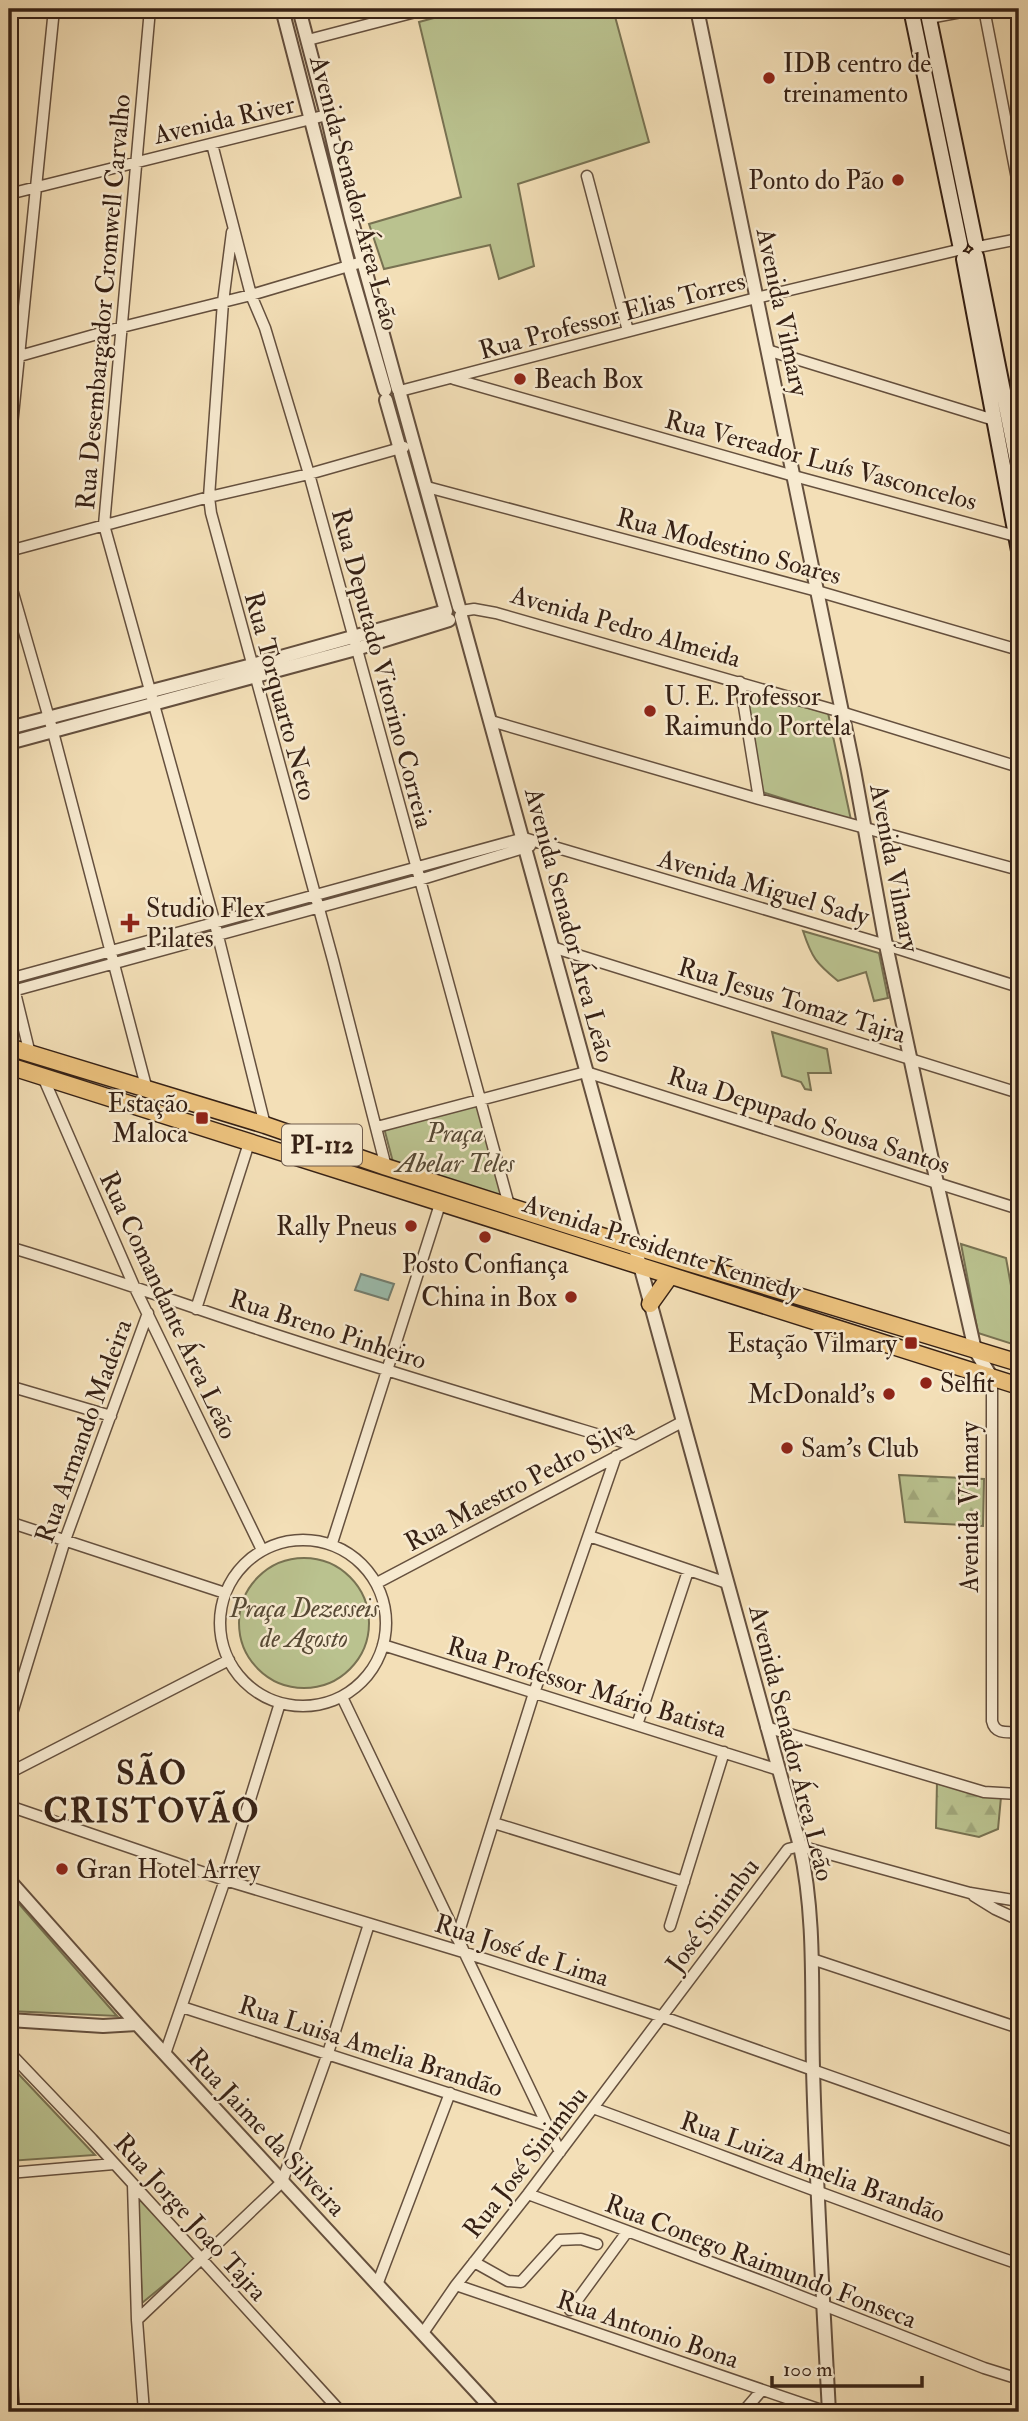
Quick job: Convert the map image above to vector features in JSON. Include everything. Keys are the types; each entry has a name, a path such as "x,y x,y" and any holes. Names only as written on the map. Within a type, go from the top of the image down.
{"main road":[{"path":"1019,471 968,250 912,15 928,14 968,250 994,420 1019,551"},
{"name":"Avenida Presidente Kennedy","path":"9,1047 265,1125 386,1167 633,1246 1019,1363"},
{"name":"Avenida Presidente Kennedy","path":"9,1066 1019,1386"},
{"path":"650,1304 670,1276"}],"street":[{"path":"9,455 13,358 54,9"},
{"name":"Rua Desembargador Cromwell Carvalho","path":"150,9 104,525 216,929 265,1125"},
{"name":"Avenida Senador Área Leão","path":"282,9 356,264 399,392 407,446 455,613 528,843 552,947 633,1246 800,1846 807,1878 812,1959 813,2068 828,2412"},
{"name":"Avenida Senador Área Leão","path":"299,9 327,115 385,395 427,487 455,613"},
{"path":"308,40 427,9"},
{"name":"Avenida Vilmary","path":"697,9 794,476 886,945 937,1183 975,1350 992,1378 992,1721 996,1730 1019,1732"},
{"path":"928,14 977,9"},
{"path":"984,9 1019,189"},
{"name":"Avenida River","path":"9,194 327,115"},
{"name":"Rua Deputado Vitorino Correia","path":"212,144 251,295 269,340 309,474 509,1205"},
{"path":"587,176 628,331"},
{"name":"Rua Torquarto Neto","path":"232,228 223,302 209,497 219,547 318,906 386,1167"},
{"name":"Rua Professor Elias Torres","path":"399,392 757,298 1019,239"},
{"path":"13,358 251,295 356,264"},
{"path":"767,350 994,420"},
{"name":"Rua Vereador Luís Vasconcelos","path":"454,379 794,476 1018,536"},
{"path":"385,395 391,386 399,392"},
{"path":"9,551 407,446"},
{"name":"Rua Modestino Soares","path":"427,487 817,591 1019,650"},
{"path":"9,579 49,717 147,1090"},
{"name":"Avenida Pedro Almeida","path":"9,728 49,717 152,697 254,671 474,609 740,682 1019,767"},
{"path":"740,682 759,799"},
{"name":"Avenida Pedro Almeida","path":"9,743 53,732 152,697"},
{"path":"491,721 759,799 1019,870"},
{"path":"216,929 315,895 416,866 528,843"},
{"path":"12,992 112,958 216,929 419,880 528,843"},
{"name":"Avenida Miguel Sady","path":"528,843 886,945 1019,987"},
{"name":"Rua Jesus Tomaz Tajra","path":"552,947 1019,1093"},
{"path":"30,1054 12,992 10,975 112,958"},
{"path":"377,1127 586,1072"},
{"name":"Rua Depupado Sousa Santos","path":"586,1072 1019,1209"},
{"name":"Rua Comandante Área Leão","path":"43,1077 134,1286 262,1550"},
{"path":"196,1309 248,1143"},
{"path":"9,1163 12,1175 9,1182"},
{"path":"332,1543 441,1201"},
{"name":"Rua Breno Pinheiro","path":"9,1247 386,1370 636,1446"},
{"name":"Rua Armando Madeira","path":"9,1723 13,1694 65,1540 148,1313"},
{"path":"9,1386 111,1416"},
{"name":"Rua Maestro Pedro Silva","path":"377,1584 682,1422"},
{"path":"457,1938 534,1693 616,1456"},
{"path":"9,1522 225,1593"},
{"path":"589,1536 727,1583"},
{"path":"314,1539 332,1543 356,1558 377,1584 386,1611 383,1645 371,1671 358,1686 342,1698 304,1707 265,1698 247,1685 233,1669 222,1645 220,1619 225,1593 239,1568 262,1550 287,1540 314,1539"},
{"path":"637,1725 688,1571"},
{"name":"Rua Professor Mário Batista","path":"383,1645 779,1770"},
{"path":"9,1773 229,1660"},
{"path":"342,1698 560,2152"},
{"path":"165,2054 225,1880 280,1703"},
{"path":"766,1727 984,1792 1019,1794"},
{"path":"670,1926 724,1752"},
{"name":"Rua José de Lima","path":"9,1806 225,1880 463,1952 663,2017 1019,2143"},
{"path":"494,1823 684,1882"},
{"path":"800,1846 971,1893 1019,1901"},
{"name":"José Sinimbu","path":"663,2017 788,1849 800,1846"},
{"name":"Rua Jaime da Silveira","path":"9,1880 137,2024 496,2412"},
{"path":"971,1893 995,1909 1019,1920"},
{"path":"137,2320 282,2182 328,2053 369,1924"},
{"path":"812,1959 1019,2028"},
{"name":"Rua Luisa Amelia Brandão","path":"183,2007 546,2125"},
{"name":"Rua José Sinimbu","path":"423,2333 456,2285 663,2017"},
{"path":"9,2020 103,2026 137,2024"},
{"name":"Rua Jorge Joao Tajra","path":"9,2052 341,2412"},
{"path":"377,2285 450,2093"},
{"name":"Rua Luiza Amelia Brandão","path":"593,2108 819,2190 880,2216 1019,2264"},
{"path":"9,2173 114,2164"},
{"path":"132,2184 137,2320 144,2412"},
{"name":"Rua Conego Raimundo Fonseca","path":"528,2194 772,2285 972,2364 1019,2379"},
{"path":"570,2310 627,2232"},
{"path":"474,2262 508,2281 521,2282 559,2240 581,2239 597,2244"},
{"name":"Rua Antonio Bona","path":"456,2285 828,2412"},
{"path":"9,2324 14,2412"},
{"path":"743,2412 762,2390"}],"green space":[{"path":"467,9 613,9 649,142 518,184 534,266 499,279 490,245 384,269 369,224 461,197 419,22"},
{"path":"744,692 828,713 851,820 762,792"},
{"path":"803,931 879,953 888,998 874,1001 866,972 838,981 816,959"},
{"path":"772,1032 827,1049 831,1073 808,1073 811,1090 805,1089 801,1082 782,1076"},
{"name":"Praça Abelar Teles","path":"481,1100 509,1205 394,1166 384,1128"},
{"path":"961,1244 1006,1258 1019,1330 1019,1346 978,1333"},
{"path":"899,1475 984,1479 983,1526 905,1522"},
{"name":"Praça Dezesseis de Agosto","path":"304,1558 329,1563 350,1577 364,1598 369,1623 364,1648 350,1669 329,1683 304,1688 279,1683 258,1669 244,1648 239,1623 244,1598 258,1577 279,1563"},
{"path":"937,1782 1001,1797 998,1829 979,1837 936,1828"},
{"path":"9,1892 13,1897 117,2016 9,2011"},
{"path":"9,2064 95,2155 9,2161"},
{"path":"138,2198 197,2258 142,2303"}],"shaded area":[{"path":"361,1274 394,1284 388,1300 355,1290"}],"place":[{"name":"IDB centro de treinamento","path":"769,78"},
{"name":"Ponto do Pão","path":"898,180"},
{"name":"Beach Box","path":"520,379"},
{"name":"U. E. Professor Raimundo Portela","path":"650,711"},
{"name":"Studio Flex Pilates","path":"130,923"},
{"name":"Estação Maloca","path":"202,1118"},
{"name":"Rally Pneus","path":"411,1226"},
{"name":"Posto Confiança","path":"485,1237"},
{"name":"China in Box","path":"571,1297"},
{"name":"Estação Vilmary","path":"911,1343"},
{"name":"Selfit","path":"926,1383"},
{"name":"McDonald's","path":"889,1394"},
{"name":"Sam's Club","path":"787,1448"},
{"name":"Gran Hotel Arrey","path":"62,1869"}],"district":[{"name":"SÃO CRISTOVÃO","path":"152,1791"}]}
